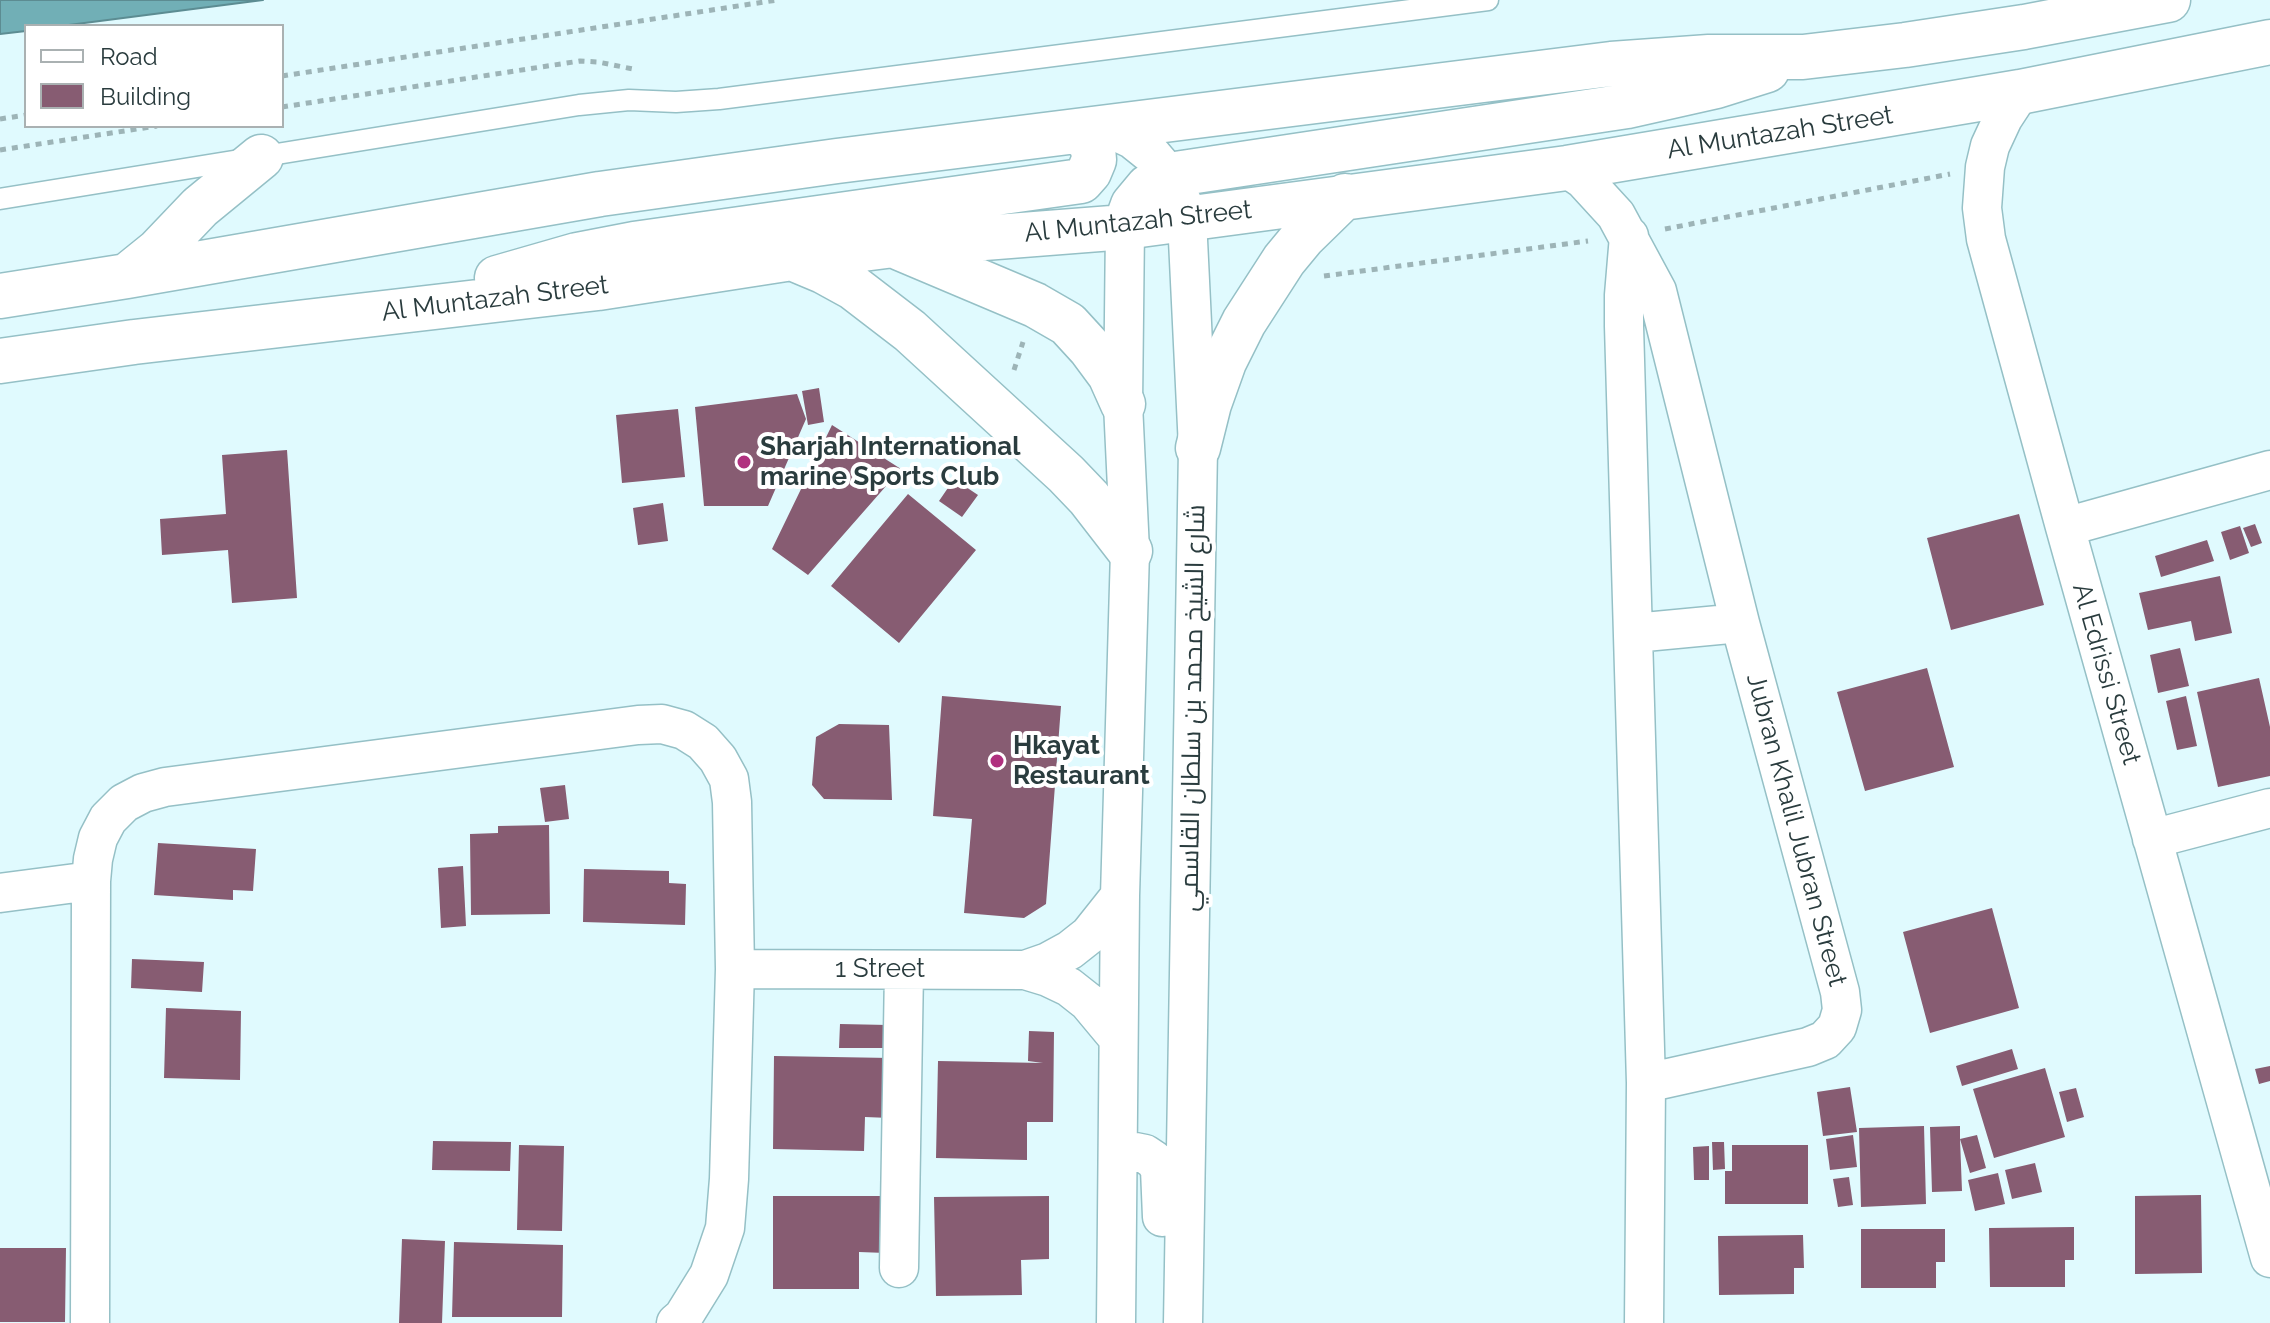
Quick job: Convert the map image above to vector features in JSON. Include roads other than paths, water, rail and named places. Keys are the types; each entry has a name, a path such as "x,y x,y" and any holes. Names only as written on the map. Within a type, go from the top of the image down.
{"main road":[{"path":"0,296 600,194 837,161 1611,64 1723,56 1803,57 1920,43 2168,0"},
{"name":"Al Muntazah Street","path":"0,361 412,308 598,288 894,245 1125,227 1567,168 2020,92 2270,42"},
{"path":"1125,227 1133,205 1148,187 1169,175 1627,106 1716,86 1803,57"},
{"path":"412,308 521,270 634,244 1081,181 1094,160 1093,148 1086,137 1092,130"},
{"path":"127,276 158,251 200,207 261,157"},
{"path":"1198,448 1224,362 1244,322 1267,284 1303,237 1345,196"},
{"path":"894,245 1035,305 1068,324 1110,375 1123,404"},
{"path":"792,258 854,288 883,309 1000,413 1089,498 1130,551"}],"street":[{"name":"Al Edrissi Street","path":"2020,92 2003,118 1990,146 1985,167 1982,208 1986,239 2270,1258"},
{"name":"شارع الشيخ محمد بن سلطان القاسمي","path":"1092,130 1132,139 1152,155 1169,175 1187,219 1198,448 1188,1315"},
{"name":"Jubran Khalil Jubran Street","path":"1567,168 1602,197 1629,236 1660,301 1740,623 1840,992 1842,1010 1837,1027 1825,1040 1808,1047 1646,1083"},
{"path":"1116,1323 1120,896 1130,551 1123,404 1125,227"},
{"path":"1629,236 1624,326 1646,1083 1644,1323"},
{"path":"2065,527 2270,470"},
{"path":"1634,633 1740,623"},
{"path":"90,1323 91,881 98,838 108,819 124,803 154,790 662,724 684,730 703,742 718,759 729,779 732,802 735,969 725,1228 709,1275 676,1323"},
{"path":"2152,839 2270,808"},
{"path":"0,893 91,881"},
{"name":"1 Street","path":"1025,970 1070,950 1089,935 1120,896"},
{"name":"1 Street","path":"735,969 1025,970 1069,987 1088,1002 1118,1038"},
{"path":"899,1268 904,970"},
{"path":"1118,1163 1124,1156 1135,1152 1154,1160 1160,1169 1167,1269 1188,1315"}],"lane":[{"path":"0,199 604,101 719,99 1488,0"}],"water":[{"path":"0,0 263,0 77,24 24,24 24,31 0,34"}],"place":[{"name":"Sharjah International marine Sports Club","path":"744,462"},
{"name":"Hkayat Restaurant","path":"997,761"}]}
